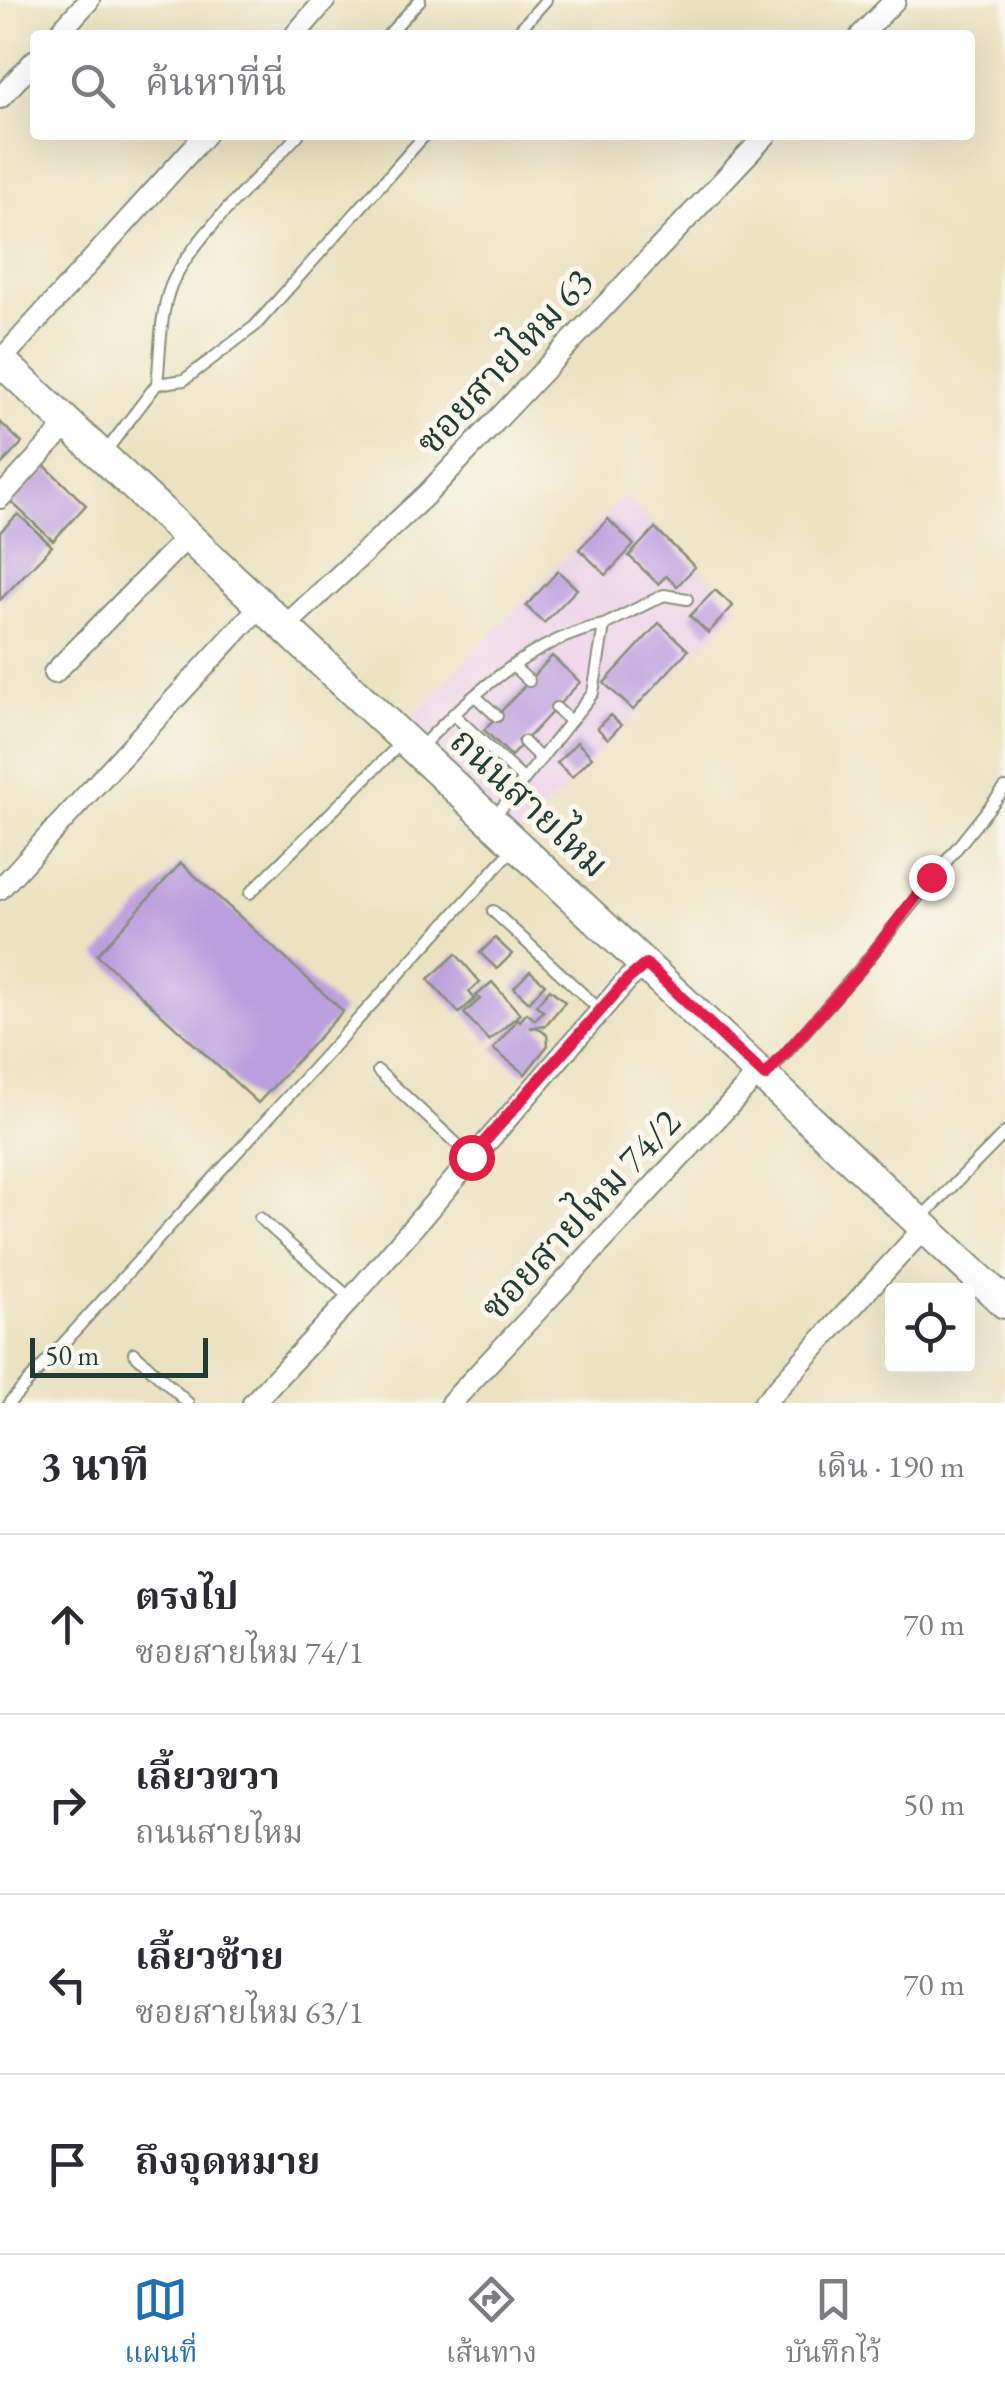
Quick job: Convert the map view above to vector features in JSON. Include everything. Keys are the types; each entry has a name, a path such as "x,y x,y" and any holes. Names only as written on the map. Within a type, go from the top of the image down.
{"main road":[{"name":"ถนนสายไหม","path":"0,361 1005,1302"}],"street":[{"path":"62,30 89,0"},
{"path":"299,30 325,0"},
{"path":"867,30 895,0"},
{"path":"0,98 30,65"},
{"path":"0,361 200,140"},
{"name":"ซอยสายไหม 63","path":"284,627 426,494 761,140"},
{"path":"0,498 68,424"},
{"path":"54,673 188,536"},
{"path":"0,889 261,604"},
{"path":"253,1403 351,1298 600,1010 646,964"},
{"name":"ซอยสายไหม 74/2","path":"451,1403 763,1074"},
{"path":"764,1403 923,1223"}],"lane":[{"path":"393,30 420,0"},
{"path":"519,30 546,0"},
{"path":"102,456 157,384 165,312 174,278 204,238 293,140"},
{"path":"157,384 184,380 255,326 421,140"},
{"path":"250,893 411,745 542,646 579,630 604,625 664,595 687,599"},
{"path":"492,821 593,693 604,625"},
{"path":"514,667 529,682"},
{"path":"476,696 496,716"},
{"path":"556,708 570,721"},
{"path":"452,714 524,780"},
{"path":"524,742 541,758"},
{"path":"763,1074 860,970 1005,788"},
{"path":"9,1403 517,845"},
{"path":"493,912 600,1010"},
{"path":"378,1071 471,1157"},
{"path":"923,1223 1005,1132"},
{"path":"260,1218 351,1298"},
{"path":"134,1353 188,1403"}],"shaded area":[{"path":"624,496 739,607 511,846 396,735"}],"building":[{"path":"0,422 22,443 0,466"},
{"path":"41,462 86,505 53,541 7,498"},
{"path":"18,514 52,546 0,600 0,532"},
{"path":"608,519 634,545 606,575 579,549"},
{"path":"655,528 695,567 677,586 666,576 658,584 629,556"},
{"path":"558,571 577,589 544,623 526,606"},
{"path":"715,590 733,606 708,633 690,616"},
{"path":"659,623 688,650 633,710 604,683"},
{"path":"552,656 580,682 511,756 484,730"},
{"path":"610,715 621,725 608,739 597,728"},
{"path":"577,742 592,757 572,777 557,763"},
{"path":"181,863 343,1011 258,1103 97,955"},
{"path":"495,938 512,954 497,969 480,953"},
{"path":"456,954 480,982 469,992 475,999 459,1013 428,979"},
{"path":"530,971 545,984 529,1002 514,988"},
{"path":"492,982 520,1014 489,1041 464,1013"},
{"path":"550,989 565,1002 544,1027 543,1025 530,1028 537,1027 547,1035 548,1045 525,1074 493,1049 518,1019 527,1013 535,1020 543,1011 536,1005"}],"route":[{"path":"471,1157 628,979 646,964 765,1076 860,970 931,877"}]}
